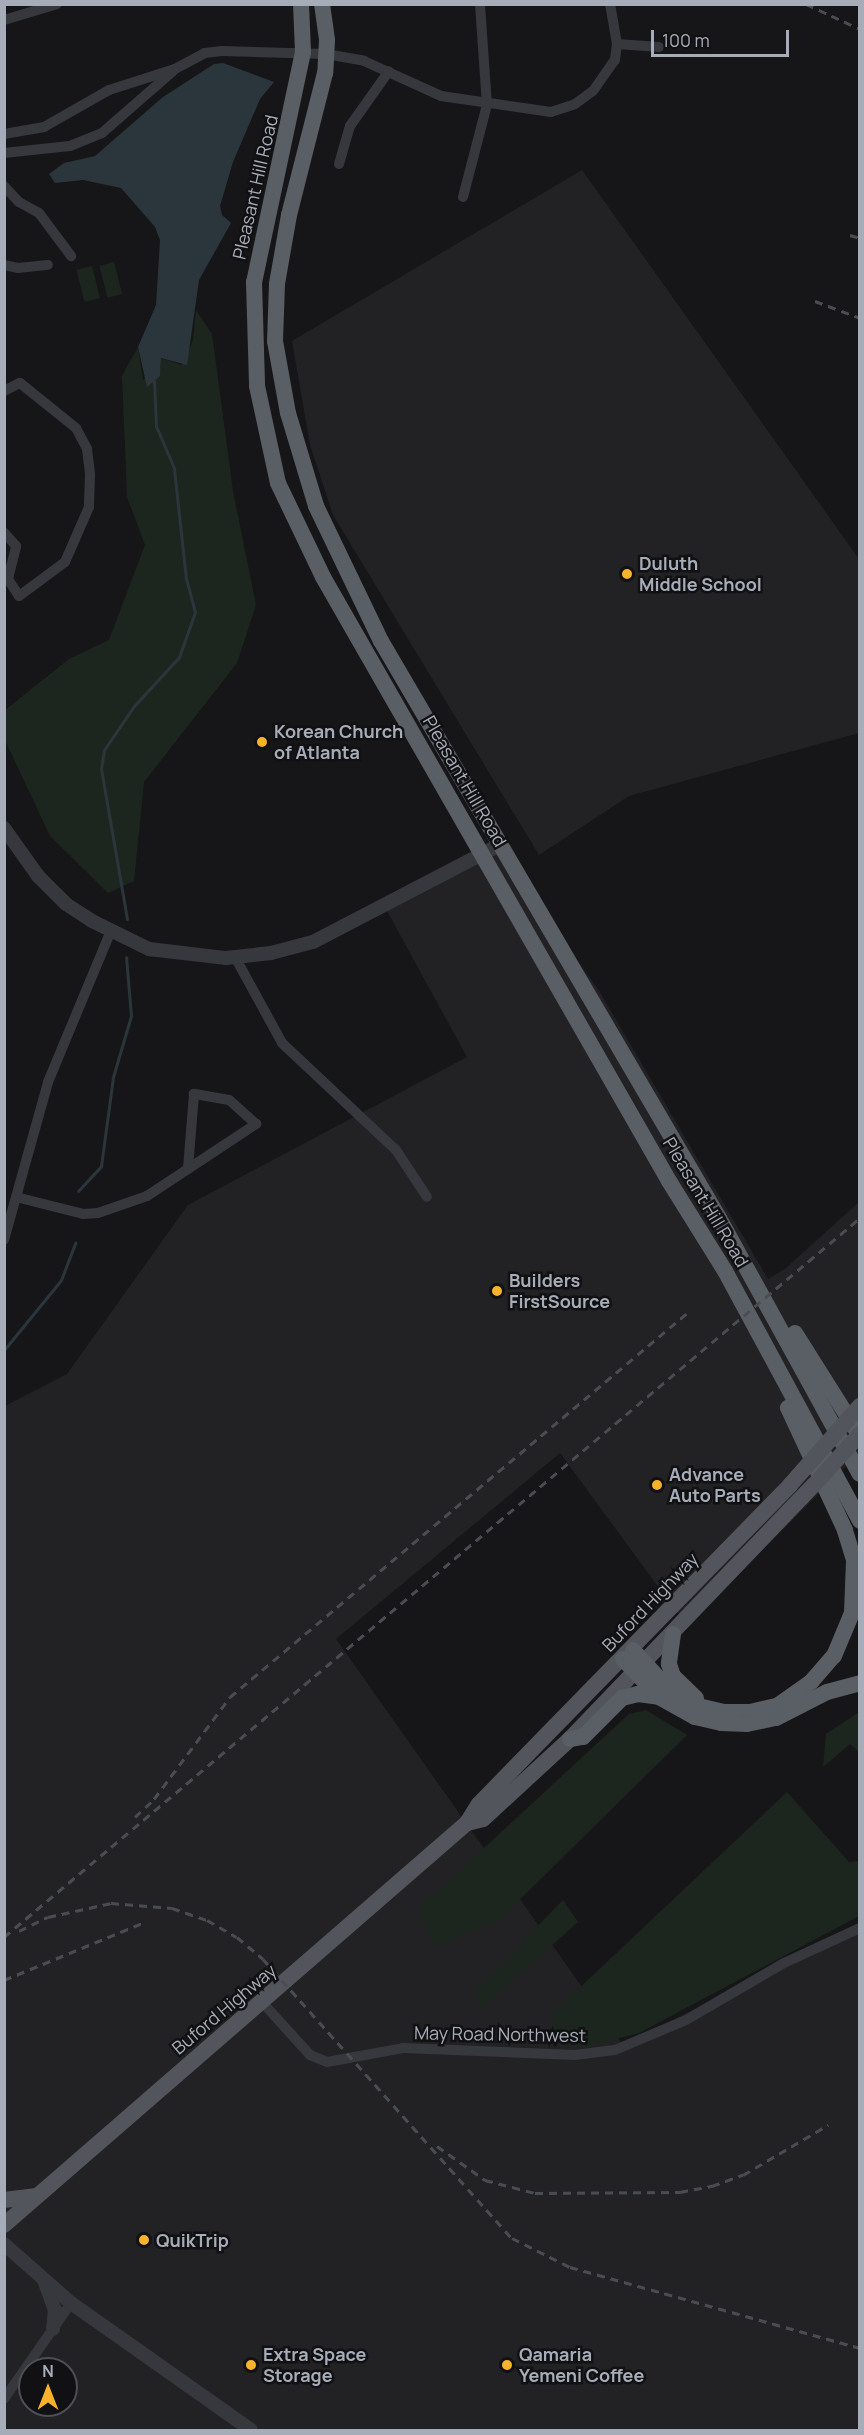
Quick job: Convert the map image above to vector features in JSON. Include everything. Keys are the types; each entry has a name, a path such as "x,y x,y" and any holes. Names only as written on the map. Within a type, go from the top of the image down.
{"highway":[{"name":"Pleasant Hill Road","path":"301,4 316,53 254,282 257,386 278,483 323,577 483,852 663,1170 725,1271 860,1521"},
{"name":"Pleasant Hill Road","path":"322,4 316,53 277,284 275,341 288,413 316,506 343,568 499,845 718,1218 860,1474"},
{"path":"718,1218 755,1269 860,1435"},
{"path":"628,1655 672,1693 694,1704 725,1712 750,1712 777,1706 811,1683 845,1636 856,1592 854,1560 845,1530 725,1271"},
{"path":"673,1634 669,1664 673,1676 698,1700 726,1707 748,1706 771,1701 811,1683"},
{"path":"640,1667 659,1697"},
{"path":"570,1739 583,1737 622,1698 638,1694 659,1697 695,1717 747,1724 776,1718 827,1692 860,1683"}],"main road":[{"name":"Buford Highway","path":"4,2224 467,1823 479,1804 628,1655 790,1485 860,1406"},
{"name":"Buford Highway","path":"467,1823 483,1819 570,1739 673,1634 860,1435"},
{"path":"4,2200 38,2196"}],"street":[{"path":"4,20 57,4"},
{"path":"463,197 487,105 480,4"},
{"path":"4,134 44,127 110,90 175,69 205,53 222,51 316,53 364,61 431,92 487,105 551,112 575,104 605,76 615,60 617,44 610,4"},
{"path":"617,44 659,47"},
{"path":"4,153 70,146 102,133 175,69"},
{"path":"339,164 350,126 389,71"},
{"path":"4,186 19,202 39,213 71,256"},
{"path":"4,265 18,268 48,265"},
{"path":"4,391 20,383 76,428 87,449 90,475 89,507 65,562 20,596 6,579 16,546 4,532"},
{"path":"4,828 38,876 66,904 111,931 149,949 184,955 235,957 313,942 499,845"},
{"path":"4,1240 48,1082 111,931"},
{"path":"235,957 282,1043 396,1150 428,1197"},
{"path":"16,1197 83,1214 98,1213 147,1196 217,1150 256,1124 229,1100 194,1094 188,1169"},
{"name":"May Road Northwest","path":"262,2002 310,2055 327,2062 403,2048 575,2055 615,2050 686,2020 784,1963 860,1928"},
{"path":"4,2244 71,2303 251,2430"},
{"path":"43,2278 55,2310 53,2329"},
{"path":"4,2399 71,2303"}],"shaded area":[{"path":"223,63 274,82 260,99 233,162 220,206 222,215 231,223 199,280 187,365 161,358 160,376 147,387 138,347 156,305 160,240 155,227 121,188 83,180 55,183 49,174 64,163 95,156 163,97 214,64"},
{"path":"582,170 859,559 859,733 629,796 539,855 333,515 310,445 292,341"},
{"path":"114,262 122,294 107,298 99,266"},
{"path":"92,266 100,298 84,302 76,270"},
{"path":"196,310 212,334 233,491 256,605 237,663 144,782 134,881 108,893 50,836 5,740 4,711 69,659 109,640 145,545 127,497 122,376 138,347 143,380 161,367 160,358 182,365 193,340"},
{"path":"495,850 598,989 768,1279 786,1268 859,1202 859,1453 687,1626 560,1453 336,1639 623,2045 859,1927 859,2430 5,2430 5,1406 67,1374 188,1205 467,1057 387,911"},
{"path":"646,1710 687,1735 499,1920 435,1946 418,1909 629,1714"},
{"path":"859,1712 859,1752 850,1744 823,1767 826,1734"},
{"path":"787,1792 849,1862 859,1861 859,1916 639,2033 583,2047 549,2039 556,2010"},
{"path":"563,1900 578,1922 480,2010 476,1989"}],"waterway":[{"path":"127,919 101,769 104,750 134,706 179,657 195,612 186,579 174,468 156,426 154,381"},
{"path":"78,1191 101,1166 113,1077 131,1016 126,957"},
{"path":"4,1350 61,1280 75,1243"}],"railway":[{"path":"806,4 860,29"},
{"path":"850,235 860,238"},
{"path":"815,301 860,318"},
{"path":"4,1937 860,1218"},
{"path":"135,1817 154,1799 230,1697 686,1314"},
{"path":"19,1931 48,1917 111,1903 172,1908 207,1920 237,1937 263,1959 512,2238 570,2267 860,2348"},
{"path":"4,1980 145,1922"},
{"path":"437,2146 485,2180 535,2193 680,2192 712,2186 743,2175 828,2125"}],"place":[{"name":"Duluth Middle School","path":"627,574"},
{"name":"Korean Church of Atlanta","path":"262,742"},
{"name":"Builders FirstSource","path":"497,1291"},
{"name":"Advance Auto Parts","path":"657,1485"},
{"name":"QuikTrip","path":"144,2240"},
{"name":"Extra Space Storage","path":"251,2365"},
{"name":"Qamaria Yemeni Coffee","path":"507,2365"}]}
